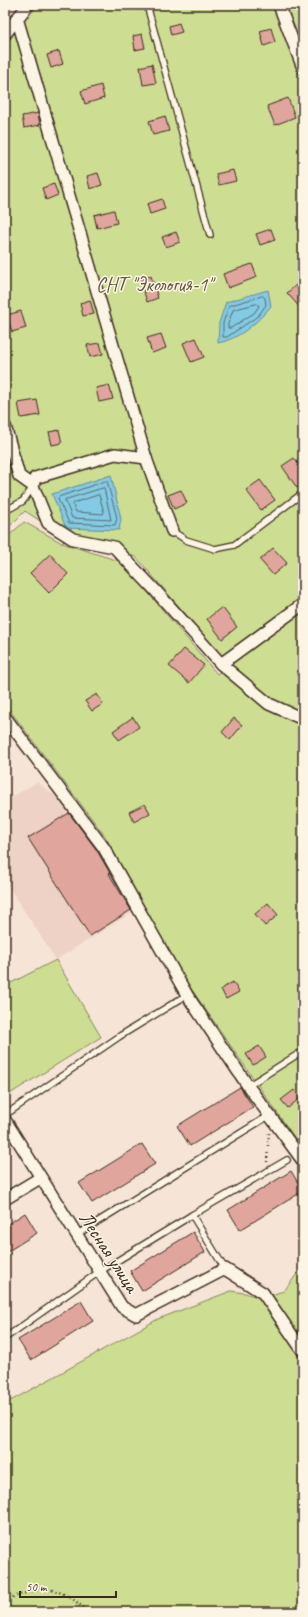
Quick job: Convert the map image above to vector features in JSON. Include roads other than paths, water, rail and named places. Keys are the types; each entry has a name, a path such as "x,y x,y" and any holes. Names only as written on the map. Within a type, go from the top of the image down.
{"street":[{"path":"5,34 28,5"},
{"path":"279,5 303,68"},
{"path":"17,18 146,458 172,531"},
{"path":"5,426 19,476 33,486 48,523 73,539 114,547 221,664 269,704 303,719"},
{"path":"33,486 35,478 115,454 146,458"},
{"path":"221,664 303,604"},
{"path":"5,717 104,848 187,995 248,1086 270,1115 296,1159"},
{"name":"Лесная улица","path":"5,1120 122,1307 136,1315 225,1269"},
{"path":"5,1199 40,1178"},
{"path":"225,1269 263,1293 303,1351"}],"lane":[{"path":"147,5 210,235"},
{"path":"5,511 23,501 33,486"},
{"path":"172,531 186,540 215,549 234,545 303,493"},
{"path":"5,1115 120,1036 187,995"},
{"path":"248,1086 303,1051"},
{"path":"76,1235 270,1115"},
{"path":"5,1338 99,1272 192,1215 267,1172 296,1159"},
{"path":"192,1215 225,1269"}],"water":[{"path":"268,290 271,306 266,312 241,334 218,343 219,323 226,302"},
{"path":"111,475 121,519 119,530 66,528 52,494"}],"park label":[{"name":"СНТ \"Экология-1\"","path":"154,284"}]}
